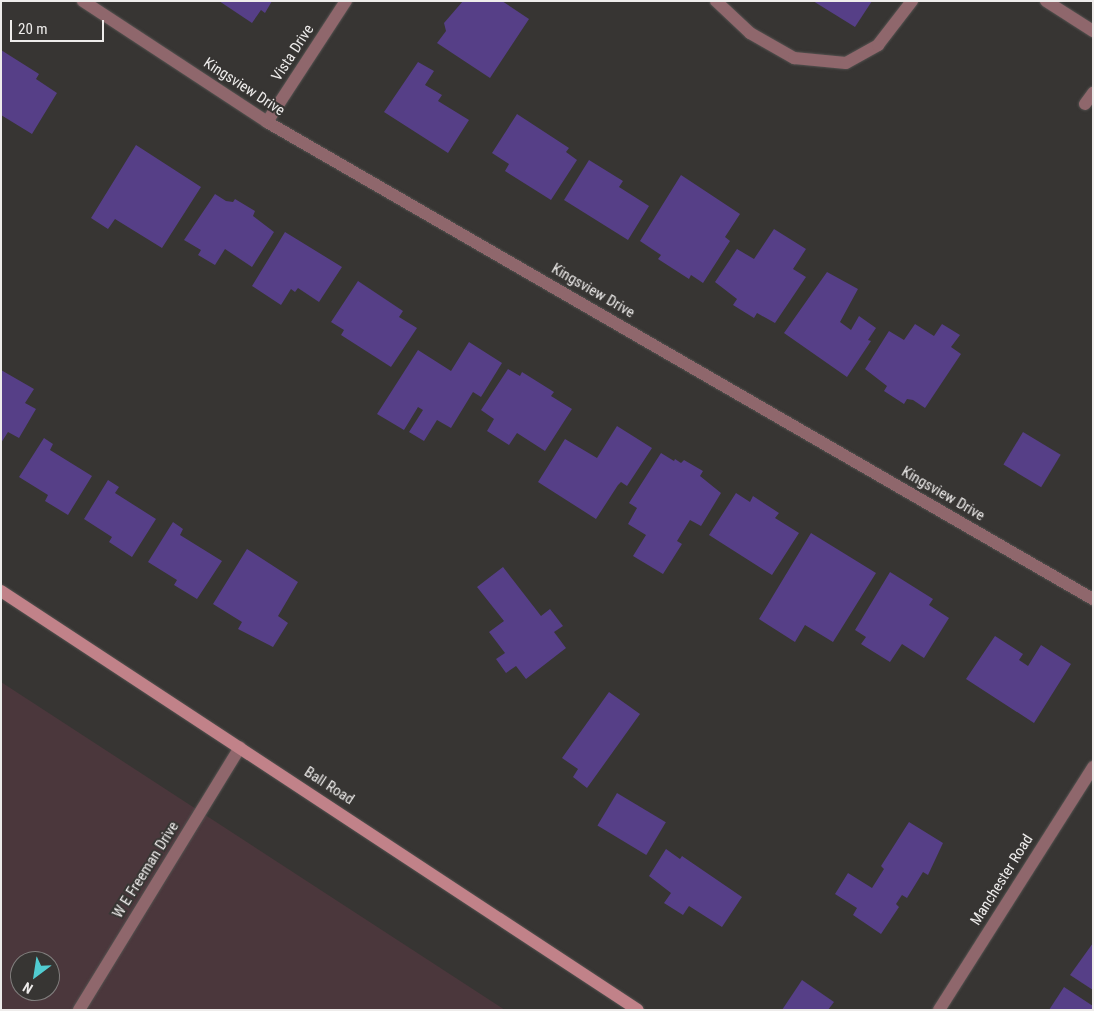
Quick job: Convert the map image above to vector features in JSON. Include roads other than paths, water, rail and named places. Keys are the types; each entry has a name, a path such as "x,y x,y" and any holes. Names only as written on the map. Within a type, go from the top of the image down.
{"main road":[{"name":"Ball Road","path":"1,591 638,1010"}],"street":[{"name":"Kingsview Drive","path":"83,1 267,122 1093,599"},
{"name":"Vista Drive","path":"267,122 346,1"},
{"path":"716,1 750,33 794,58 846,63 878,45 912,1"},
{"path":"1046,1 1093,31"},
{"path":"1086,104 1093,93"},
{"name":"W E Freeman Drive","path":"79,1010 240,747"},
{"name":"Manchester Road","path":"940,1010 1093,767"}]}
